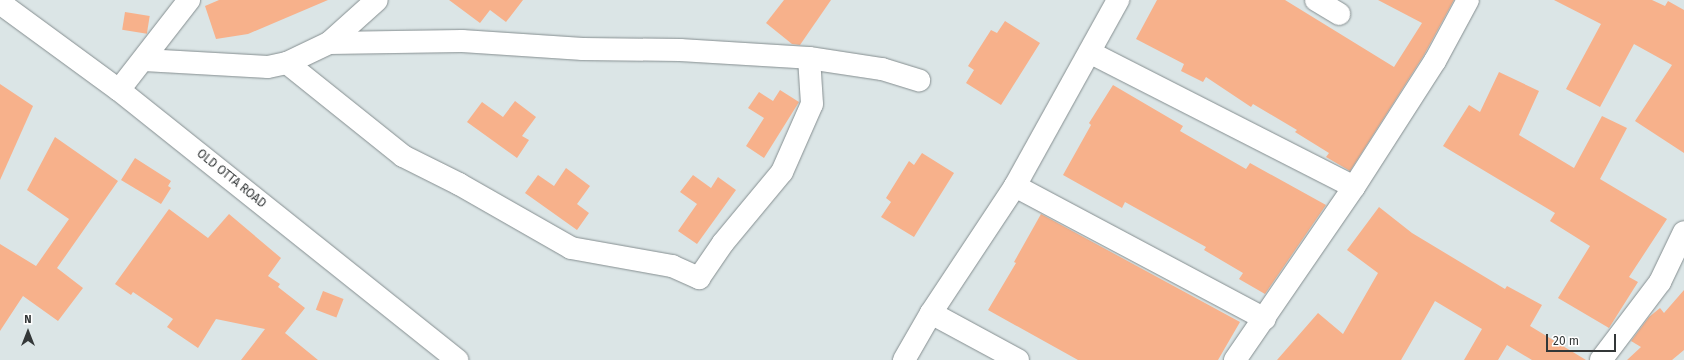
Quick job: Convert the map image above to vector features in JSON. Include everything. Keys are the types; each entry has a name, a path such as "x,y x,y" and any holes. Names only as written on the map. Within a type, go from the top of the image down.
{"street":[{"path":"119,90 144,60 188,0"},
{"path":"144,60 268,67 286,63 329,43 377,0"},
{"path":"904,360 931,313 1015,186 1091,53 1118,0"},
{"path":"1316,0 1339,14"},
{"path":"1235,360 1265,319 1354,187 1435,61 1468,0"},
{"name":"OLD OTTA ROAD","path":"0,3 119,90 457,360"},
{"path":"329,43 462,41 809,58 882,69 919,80"},
{"path":"1091,53 1354,187"},
{"path":"286,63 403,156 459,184 571,248 672,266 699,278 723,243 782,172 812,104 809,58"},
{"path":"1015,186 1265,319"},
{"path":"1601,360 1660,282 1684,232"},
{"path":"931,313 1018,360"}],"building":[{"path":"219,0 328,0 248,34 216,39 205,6"},
{"path":"449,0 523,0 506,22 490,10 480,23"},
{"path":"784,0 831,0 800,45 792,44 766,23"},
{"path":"1157,0 1285,0 1394,67 1422,23 1378,0 1454,0 1424,55 1350,171 1326,157 1329,153 1295,132 1297,130 1253,104 1251,107 1206,77 1203,82 1181,71 1184,64 1136,39"},
{"path":"1554,0 1652,0 1665,6 1668,1 1684,10 1684,153 1635,121 1672,65 1634,44 1600,107 1566,89 1601,24"},
{"path":"125,12 150,16 147,34 122,30"},
{"path":"1005,21 1040,43 1001,105 966,83 974,70 968,66 991,30 997,33"},
{"path":"1499,72 1539,91 1519,135 1574,168 1602,116 1627,128 1600,179 1667,219 1629,277 1638,282 1609,328 1558,298 1590,246 1550,221 1555,213 1443,146 1469,105 1480,112"},
{"path":"0,84 33,106 0,180"},
{"path":"1113,85 1183,126 1180,131 1246,169 1250,163 1326,205 1265,294 1239,279 1243,273 1204,250 1206,247 1125,202 1122,208 1063,175 1091,125 1089,123"},
{"path":"780,90 799,102 764,158 746,146 764,118 748,108 759,92 773,101"},
{"path":"515,101 536,117 522,136 529,140 517,158 467,122 482,102 503,117"},
{"path":"55,137 118,181 57,268 83,288 58,321 23,296 0,331 0,244 36,266 69,219 27,190"},
{"path":"922,153 954,173 914,237 881,217 891,202 886,198 909,161 914,165"},
{"path":"135,158 171,181 168,186 171,188 161,204 121,180"},
{"path":"566,168 590,186 577,204 589,213 577,230 525,193 538,175 554,186"},
{"path":"693,175 711,188 718,177 736,190 697,244 678,231 697,204 680,192"},
{"path":"1379,207 1412,233 1505,289 1507,286 1542,305 1530,326 1586,360 1532,360 1507,345 1498,360 1464,360 1482,329 1435,301 1401,360 1277,360 1318,313 1343,334 1378,273 1347,250"},
{"path":"169,209 208,238 229,214 281,258 268,276 280,284 278,287 305,308 285,333 318,360 241,360 265,329 216,319 198,348 167,327 173,319 133,292 131,295 115,284"},
{"path":"1041,214 1240,322 1218,360 1078,360 988,310 1016,263 1014,262"},
{"path":"1684,290 1684,350 1672,360 1627,360 1641,347 1631,341 1649,317 1660,308 1664,313"},
{"path":"323,291 344,299 336,318 316,310"}]}
